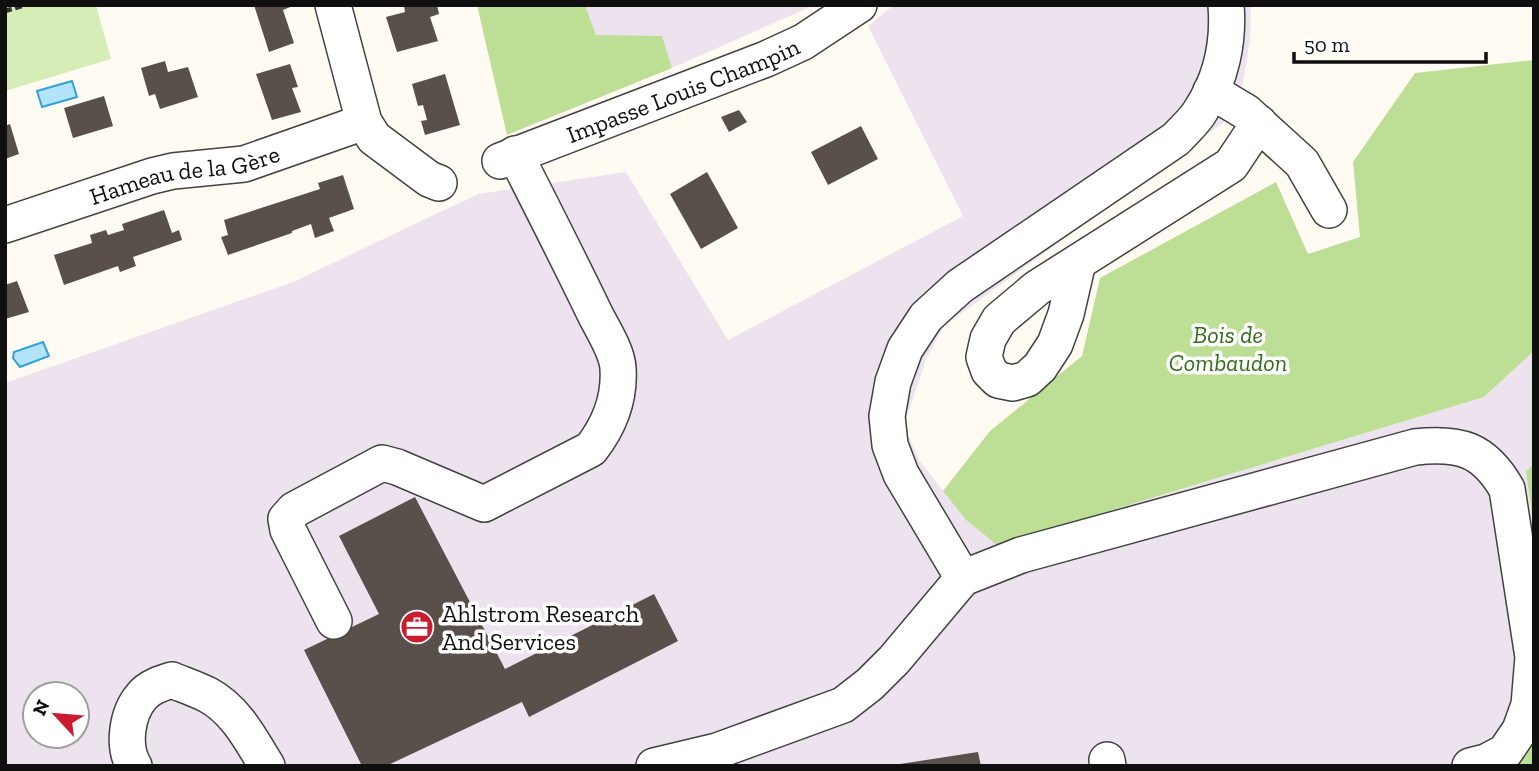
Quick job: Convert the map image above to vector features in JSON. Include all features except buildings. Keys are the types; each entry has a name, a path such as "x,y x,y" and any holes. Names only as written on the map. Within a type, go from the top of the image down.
{"street":[{"path":"333,5 364,122 374,138 429,179 439,183"},
{"name":"Impasse Louis Champin","path":"334,621 288,530 286,519 294,510 382,463 484,504 591,449 602,435 611,416 617,391 618,366 563,246 507,158 766,59 803,42 859,5"},
{"path":"963,578 901,474 890,445 887,416 893,382 905,349 926,317 960,286 1176,139 1200,112 1218,78 1224,49 1226,5"},
{"path":"1211,91 1246,112 1302,163 1329,209"},
{"name":"Hameau de la Gère","path":"5,225 152,176 173,171 244,164 364,122"},
{"path":"1078,262 1231,165 1259,123"},
{"path":"654,766 717,751 843,705 870,684 894,660 963,578 1021,555 1415,446 1442,444 1463,448 1495,468 1507,489 1533,657 1529,705 1520,730 1506,752 1470,766"},
{"path":"134,766 128,742 130,720 142,695 157,685 172,680 208,696 224,707 244,728 267,766"}],"path":[{"path":"5,11 25,5"}],"shaded area":[{"path":"585,5 815,5 672,68 661,37 596,35"},
{"path":"894,5 1251,5 1250,40 1243,83 1224,122 944,326 927,357 904,425 919,460 966,520 998,545 1484,397 1534,351 1534,464 1526,471 1534,529 1534,735 1514,766 5,766 5,383 293,282 478,194 626,172 728,340 963,216 868,26"}],"green space":[{"path":"5,5 96,5 111,59 5,91"},
{"path":"477,5 585,5 596,35 662,36 672,68 507,135"},
{"name":"Bois de Combaudon","path":"1534,60 1534,351 1484,397 997,545 966,520 943,491 990,431 1082,356 1100,278 1276,182 1308,254 1360,237 1353,162 1415,73"},
{"path":"1534,464 1534,529 1526,471"},
{"path":"1534,735 1534,766 1514,766"}],"water":[{"path":"72,81 77,97 42,107 37,91"},
{"path":"43,342 49,356 20,367 13,358 14,352"}],"place":[{"name":"Ahlstrom Research And Services","path":"417,627"}]}
